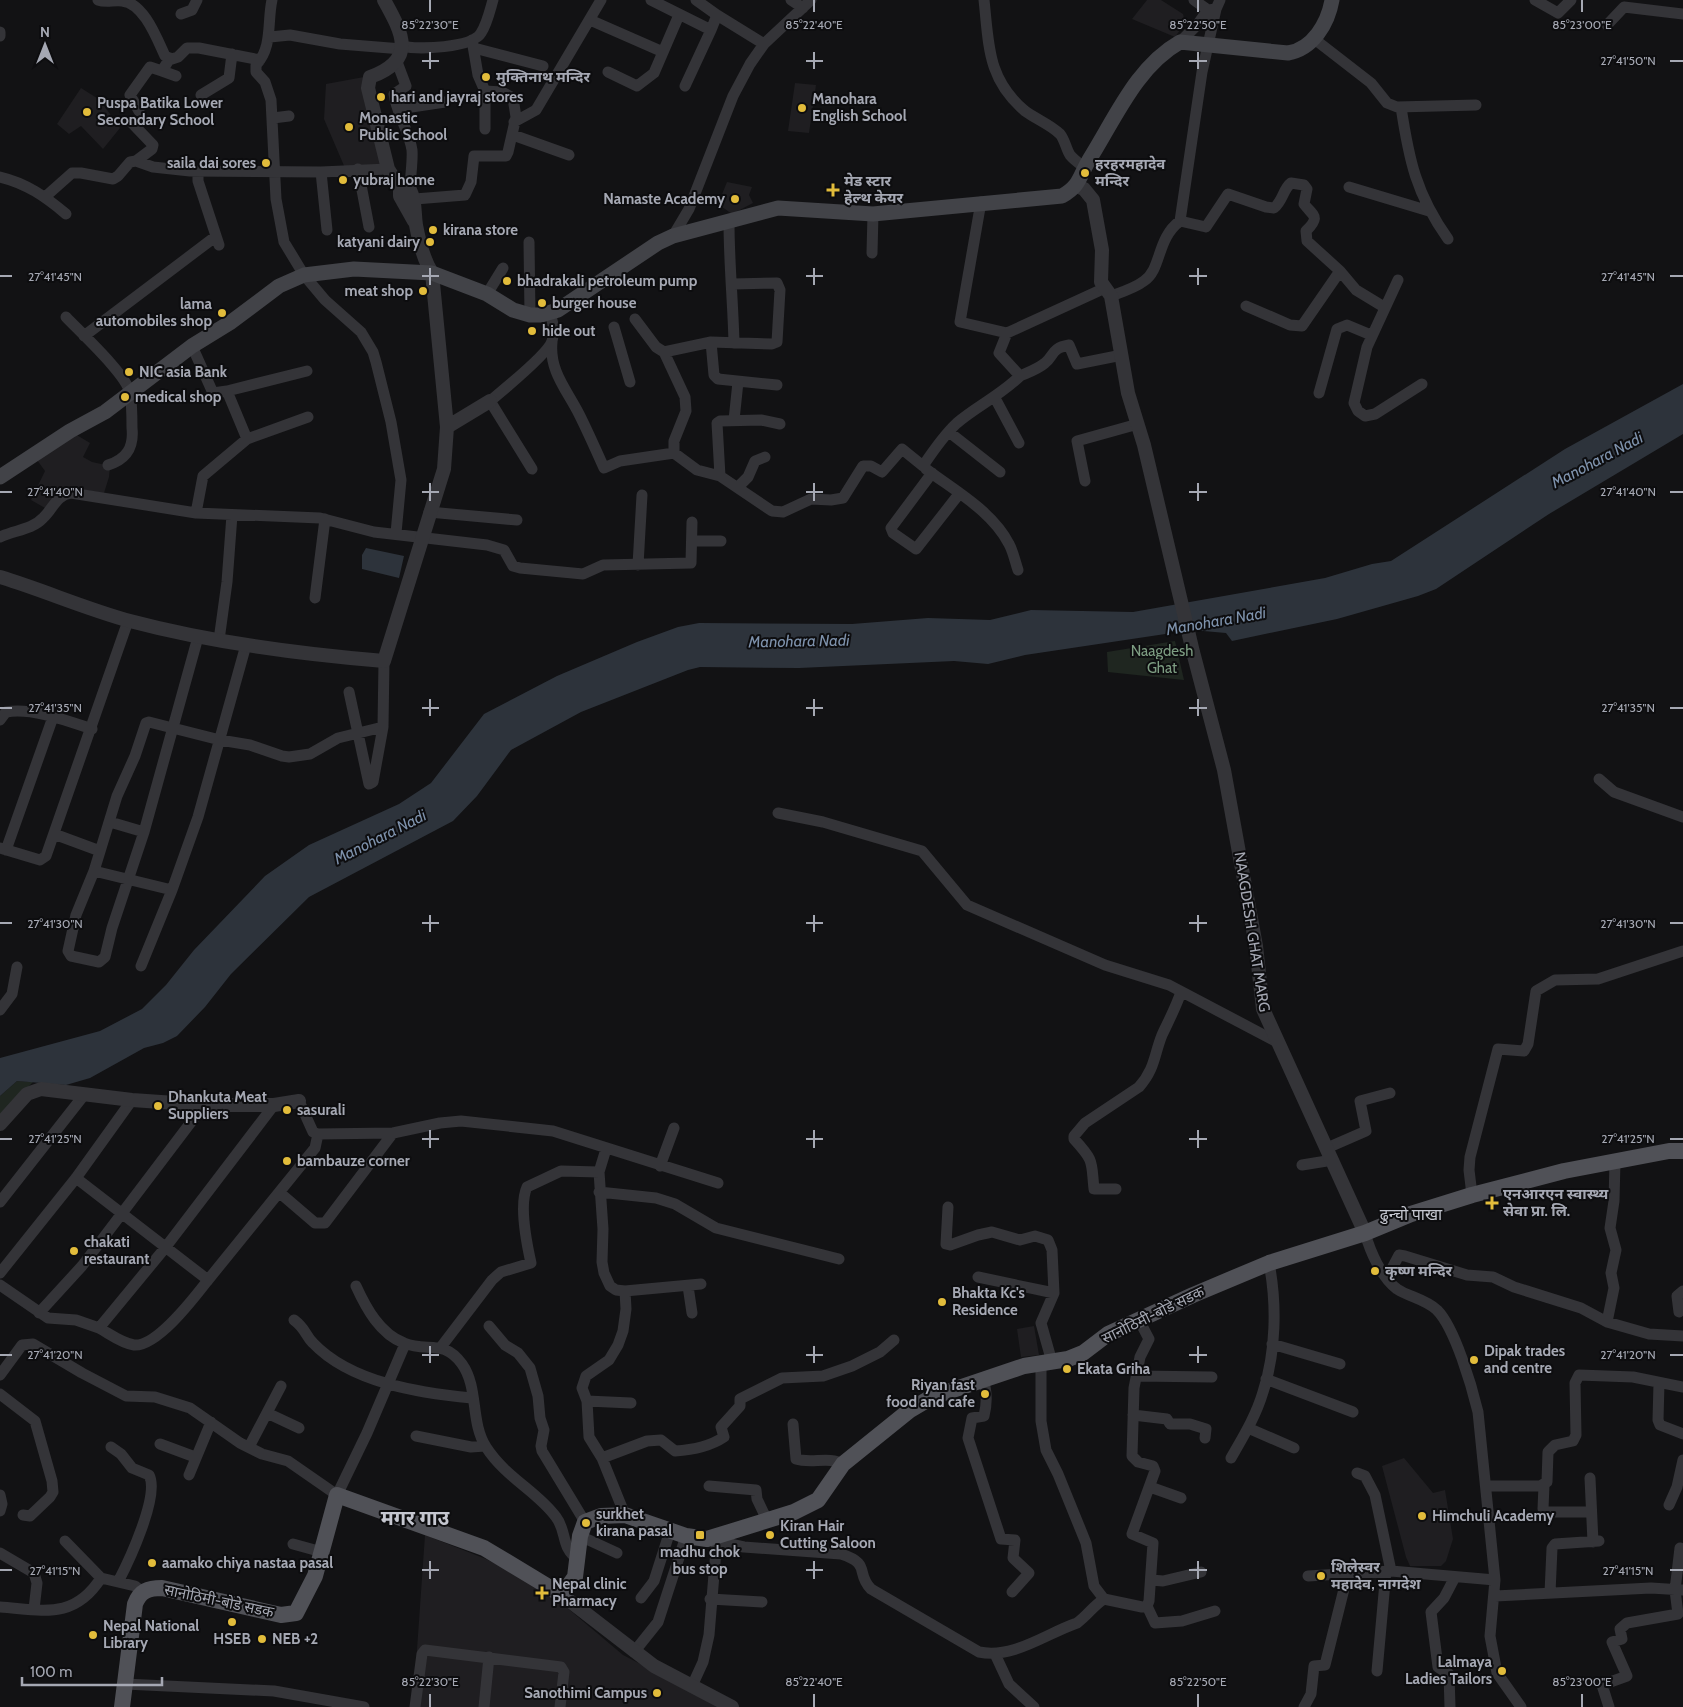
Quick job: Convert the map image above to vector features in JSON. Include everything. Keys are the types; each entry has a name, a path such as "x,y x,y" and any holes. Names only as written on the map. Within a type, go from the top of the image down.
{"main road":[{"path":"0,477 105,412 130,391 192,346 231,322 279,286 304,275 354,269 432,273 488,294 513,310 530,315 550,313 658,243 672,236 778,208 874,214 981,202 1062,196 1077,186 1085,168 1143,72 1165,50 1180,42 1288,53 1304,47 1313,38 1327,18 1332,0"},
{"name":"सानोठिमी-बोडे सडक","path":"583,1529 601,1516 625,1515 686,1536 707,1539 717,1538 809,1506 818,1500 842,1464 910,1410 932,1397 983,1380 1068,1359 1083,1352 1108,1334 1269,1263 1365,1233 1411,1214 1472,1195 1564,1171 1614,1161 1683,1151"},
{"path":"337,1495 484,1548 562,1595 574,1577 583,1529"},
{"name":"सानोठिमी-बोडे सडक","path":"122,1707 135,1604 142,1592 148,1589 162,1588 289,1615 296,1613 315,1576 337,1495"}],"street":[{"path":"98,0 124,1 143,14 155,33 165,56 170,58 178,58 187,48 260,60"},
{"path":"182,14 192,10 198,0"},
{"path":"272,0 268,22 270,37 256,65 256,72 268,91 273,118 276,199 284,242 304,275 325,300 361,332 373,352 391,422 402,480 396,533"},
{"path":"384,0 401,32 400,52 406,86 394,94 395,105 412,149 408,192"},
{"path":"485,129 484,90 480,83 473,44 480,35 493,0"},
{"path":"514,122 536,110 601,0"},
{"path":"651,0 711,30"},
{"path":"696,0 764,44"},
{"path":"792,0 807,4"},
{"path":"984,0 986,42 1002,86 1011,98 1026,112 1060,135 1070,155 1085,168"},
{"path":"1194,0 1215,6"},
{"path":"1535,0 1558,13 1571,0"},
{"path":"672,236 689,209 741,79 764,44 807,4"},
{"path":"1607,25 1624,4 1683,14"},
{"path":"1180,42 1215,6"},
{"path":"981,202 960,322 1007,333 1108,292 1146,281 1152,273 1165,236 1180,221 1202,72 1210,45 1215,6"},
{"path":"608,72 637,86 654,74 679,15"},
{"path":"685,86 717,15"},
{"path":"590,20 663,52"},
{"path":"270,37 290,35 400,52 412,49 473,44 543,66"},
{"path":"1313,38 1341,62 1371,83 1387,103 1401,107 1476,105"},
{"path":"400,52 385,72 370,77 368,88 388,169 408,192"},
{"path":"201,95 229,78 232,54"},
{"path":"162,71 170,58"},
{"path":"140,111 130,96 150,67 176,76"},
{"path":"349,692 369,784 373,782 383,727 384,661 444,469 447,427 432,273 425,262 416,224 400,196 408,192 465,195 471,182 474,156 506,156 514,135 516,117 513,98 502,92 484,90"},
{"path":"398,109 445,102"},
{"path":"1401,107 1406,145 1418,188 1429,211 1448,239"},
{"path":"273,118 289,116"},
{"path":"45,197 72,174 81,173 114,179 130,162 136,161 152,149 153,145 130,121"},
{"path":"514,135 569,155"},
{"path":"136,161 153,167 198,171 321,172 388,169"},
{"path":"358,169 369,227"},
{"path":"84,336 217,241 198,181 198,171"},
{"path":"321,172 327,230"},
{"path":"0,177 16,181 45,197 66,214"},
{"path":"1180,221 1206,228 1228,194 1266,208 1274,208 1280,204 1288,185 1298,183 1307,189 1304,204 1312,210 1315,218 1314,223 1306,231 1307,241 1340,271 1356,290 1384,307"},
{"name":"NAAGDESH GHAT MARG","path":"1077,186 1084,189 1093,200 1102,250 1101,282 1108,292 1128,393 1138,424 1193,652 1218,744 1236,828 1256,946 1260,997 1267,1022 1330,1154 1365,1233"},
{"path":"1349,187 1429,211"},
{"path":"872,253 874,214"},
{"path":"729,222 729,274 733,284 734,343"},
{"path":"529,242 530,315"},
{"path":"488,294 502,268"},
{"path":"1246,306 1290,325 1302,326 1340,271"},
{"path":"1398,280 1371,335 1354,403 1358,411 1366,416 1375,414 1422,384"},
{"path":"664,352 712,342 772,344 777,342 780,290 777,283 733,284"},
{"path":"550,313 554,331 552,359 558,378 583,421 604,468 620,461 674,453 697,470 720,476 772,511 782,512 811,499 831,500 843,498 863,466 871,466 882,472 902,449 927,470 975,504 995,524 1009,544 1018,570"},
{"path":"66,317 110,364 130,391 133,437 128,454 120,461 108,465"},
{"path":"635,319 656,347 664,352 685,398 686,410 674,441 674,453"},
{"path":"1319,393 1337,329 1347,325 1371,335"},
{"path":"614,328 630,382"},
{"path":"1007,333 998,353 1020,376"},
{"path":"447,427 490,401 523,374 552,342"},
{"path":"712,342 714,376 723,380 777,385"},
{"path":"959,494 916,549 893,533 891,528 949,432 958,423 995,398 1020,376 1048,362 1053,351 1066,345 1069,344 1077,364 1122,355"},
{"path":"192,346 213,393 307,371"},
{"path":"734,420 738,382"},
{"path":"227,391 247,439"},
{"path":"995,398 1019,443"},
{"path":"490,401 532,469"},
{"path":"196,513 203,476 247,439 308,417"},
{"path":"720,476 716,426 720,421 761,420 780,424"},
{"path":"1085,480 1077,441 1138,424"},
{"path":"949,432 1000,472"},
{"path":"738,487 748,477 755,461 765,457"},
{"path":"0,537 31,526 43,519 60,496 71,492 196,513 326,519 374,532 396,533 504,550 513,566 520,568 583,574 603,566 691,563 692,522"},
{"path":"638,565 642,495"},
{"path":"429,512 517,520"},
{"path":"219,640 227,582 232,514"},
{"path":"315,598 326,519"},
{"path":"692,541 722,541"},
{"path":"0,577 128,621 198,637 246,645 384,661"},
{"path":"53,716 3,849 40,860 46,856 92,729 128,621"},
{"path":"198,637 174,728 144,832 103,961 71,956 68,951 76,914 94,871 118,796 136,756 146,723 174,728 220,740 250,745 282,756 302,756 317,751 338,738 383,727"},
{"path":"141,966 172,890 198,817 246,645"},
{"path":"0,720 3,714 9,711 53,716 92,729"},
{"path":"1599,779 1614,792 1683,817"},
{"path":"778,813 823,822 922,850 967,905 1105,965 1169,986 1277,1042"},
{"path":"110,822 144,832"},
{"path":"54,834 100,851"},
{"path":"94,871 172,890"},
{"path":"1472,1195 1469,1170 1470,1157 1498,1049 1524,1051 1528,1044 1536,991 1555,980 1598,979 1683,951"},
{"path":"0,1010 12,994 17,968"},
{"path":"1116,1190 1094,1190 1093,1165 1086,1152 1074,1139 1074,1136 1085,1123 1139,1087 1146,1079 1155,1062 1162,1036 1176,1008 1181,992"},
{"path":"0,1124 27,1094 42,1090 132,1100 204,1105 274,1104 299,1101 313,1132 318,1134 393,1133 440,1123 462,1121 553,1131 718,1183"},
{"path":"1302,1165 1330,1154 1366,1131 1360,1101 1390,1093"},
{"path":"0,1202 84,1095"},
{"path":"0,1273 76,1178 132,1100"},
{"path":"99,1328 166,1248 274,1104"},
{"path":"39,1313 82,1266 204,1105"},
{"path":"660,1166 674,1128"},
{"path":"280,1193 315,1223 325,1223 393,1133"},
{"path":"0,1285 48,1318 76,1320 99,1328 123,1342 134,1345 145,1344 178,1315 280,1193 315,1148 318,1134"},
{"path":"606,1149 599,1172 599,1192 604,1273 610,1286 616,1290 625,1291 701,1284"},
{"path":"1607,1322 1614,1288 1612,1272 1616,1250 1610,1228 1614,1201 1614,1161"},
{"path":"441,1347 492,1280 501,1272 531,1263 527,1244 525,1192 527,1187 561,1172 599,1172"},
{"path":"76,1178 208,1280"},
{"path":"599,1192 656,1198 675,1204 716,1228 839,1259"},
{"path":"948,1207 946,1244 950,1245 992,1232 1020,1240 1036,1236 1048,1240 1052,1250 1054,1293 1041,1322 1047,1363 1041,1422 1046,1450 1086,1542 1094,1586 1104,1599 1142,1607 1147,1606"},
{"path":"1365,1233 1369,1248 1387,1278 1397,1289 1438,1311 1446,1323 1472,1386 1478,1412 1487,1486 1495,1580 1490,1636 1497,1672 1521,1707"},
{"path":"1387,1278 1400,1256 1405,1256 1466,1275 1493,1277 1514,1288 1581,1308 1607,1322 1649,1334 1683,1336"},
{"path":"1231,1458 1248,1428 1266,1379 1272,1344 1274,1303 1269,1263"},
{"path":"978,1277 1054,1293"},
{"path":"356,1286 370,1313 391,1336 405,1344 441,1347 448,1350 462,1363 469,1379 478,1428 485,1446 505,1472 552,1511 559,1520 567,1549 578,1559"},
{"path":"688,1286 692,1313"},
{"path":"625,1291 626,1309 623,1331 610,1360 586,1376 582,1388 587,1401 589,1437 602,1458 625,1515"},
{"path":"1679,1312 1677,1296 1683,1291"},
{"path":"294,1320 305,1328 312,1343 334,1359 388,1385 472,1398"},
{"path":"1139,1320 1150,1339 1140,1357 1137,1376 1133,1415 1132,1456 1134,1460 1155,1468 1150,1487 1132,1534 1153,1543 1151,1580 1147,1606 1155,1623 1182,1621 1214,1611"},
{"path":"489,1326 505,1345 518,1353 530,1368 538,1396 540,1418 544,1430 542,1451 583,1529 617,1553"},
{"path":"602,1458 647,1442 662,1440 675,1451 695,1450 713,1444 724,1437 721,1427 740,1406 740,1399 782,1378 823,1376 852,1366 880,1352 894,1340"},
{"path":"0,1375 22,1345 33,1344 126,1396 172,1400 190,1408 249,1447 262,1454 288,1461 337,1495 405,1344"},
{"path":"1272,1344 1340,1364"},
{"path":"1137,1376 1212,1377"},
{"path":"1591,1512 1547,1512 1544,1508 1544,1485 1547,1477 1548,1452 1555,1445 1574,1441 1576,1435 1575,1383 1579,1376 1633,1377 1683,1387"},
{"path":"1266,1379 1353,1412"},
{"path":"983,1380 986,1390 986,1411 984,1416 972,1418 968,1438 1001,1540 1015,1540 1013,1558 1029,1573 1012,1592"},
{"path":"1659,1383 1658,1420 1660,1424 1683,1434"},
{"path":"249,1447 281,1386"},
{"path":"0,1394 35,1420 52,1481 53,1492 50,1497 30,1516 23,1515"},
{"path":"587,1401 632,1403"},
{"path":"267,1413 299,1428"},
{"path":"1133,1415 1167,1419 1170,1424 1190,1424 1206,1429 1205,1438"},
{"path":"190,1475 195,1457 211,1422"},
{"path":"793,1424 796,1459 811,1462 836,1460 842,1464"},
{"path":"1248,1428 1294,1448"},
{"path":"416,1436 471,1447 485,1446"},
{"path":"160,1444 195,1457"},
{"path":"111,1447 121,1454 132,1468 149,1475 152,1480 151,1493 142,1524 118,1582"},
{"path":"1669,1506 1677,1487 1683,1460"},
{"path":"1357,1472 1365,1476 1375,1495 1389,1571 1377,1671"},
{"path":"1550,1593 1552,1548 1555,1544 1596,1542 1591,1512 1590,1478"},
{"path":"1487,1486 1544,1485"},
{"path":"709,1486 756,1490 757,1499 767,1520"},
{"path":"1150,1487 1181,1498"},
{"path":"0,1495 2,1504 0,1511"},
{"path":"641,1598 654,1581 670,1531"},
{"path":"634,1652 658,1622 686,1536"},
{"path":"692,1686 707,1646 717,1538 730,1544 744,1547 841,1554 852,1558 862,1567 866,1584 871,1589 978,1652 994,1654 1014,1650 1077,1624 1086,1617 1091,1607 1104,1599"},
{"path":"65,1541 101,1578 135,1586 142,1592"},
{"path":"293,1544 322,1552"},
{"path":"1609,1707 1602,1685 1627,1676 1612,1642 1622,1639 1623,1635 1620,1629 1627,1623 1678,1614 1680,1548"},
{"path":"0,1553 34,1573 37,1583 34,1609"},
{"path":"1308,1576 1389,1571 1495,1580"},
{"path":"1151,1580 1163,1581 1201,1572"},
{"path":"1304,1707 1311,1694 1314,1666 1325,1665 1348,1574"},
{"path":"1450,1707 1450,1680 1448,1674 1438,1667 1431,1612 1444,1598 1456,1577"},
{"path":"0,1606 57,1611 76,1605 88,1597 101,1578"},
{"path":"1495,1596 1651,1588 1679,1590"},
{"path":"562,1595 654,1666 732,1707"},
{"path":"710,1599 762,1602"},
{"path":"415,1707 422,1654 425,1650 561,1667 564,1672 560,1707"},
{"path":"994,1654 1009,1684 1034,1707"},
{"path":"484,1707 489,1658"},
{"path":"124,1684 274,1691 364,1707"}],"shaded area":[{"path":"1147,0 1161,0 1183,14 1185,23 1175,37 1132,19"},
{"name":"Monastic Public School","path":"364,77 383,166 345,168 324,119 326,84"},
{"name":"Manohara English School","path":"795,83 816,85 809,133 788,131"},
{"name":"Puspa Batika Lower Secondary School","path":"81,88 100,100 120,128 103,149 81,126 69,134 57,124"},
{"name":"Namaste Academy","path":"727,182 752,187 749,195 753,203 732,214 718,204"},
{"path":"75,434 90,443 83,457 92,462 110,466 109,477 104,493 72,488 52,512 31,500 45,471 37,460"},
{"path":"1034,1326 1039,1355 1021,1357 1017,1329"},
{"name":"Himchuli Academy","path":"1404,1458 1433,1493 1445,1490 1453,1539 1446,1561 1441,1566 1410,1566 1406,1557 1382,1466"},
{"path":"425,1535 486,1559 522,1577 565,1606 623,1655 724,1707 413,1707"}],"green space":[{"name":"Naagdesh Ghat","path":"1175,641 1184,680 1108,672 1107,652"},
{"path":"17,1081 33,1082 0,1115 0,1096"}],"water":[{"name":"Manohara Nadi","path":"1683,384 1683,434 1549,514 1436,589 1418,596 1337,619 1232,641 1226,633 1192,630 1025,655 988,664 954,661 799,668 700,667 581,712 511,750 477,796 453,821 309,897 231,974 205,1007 177,1036 163,1043 144,1048 90,1078 66,1085 17,1081 0,1096 0,1058 100,1031 142,1009 166,985 194,950 265,876 309,845 399,804 431,783 484,714 557,676 637,642 678,627 699,623 852,624 928,618 990,620 1031,610 1133,612 1325,578 1372,564 1391,561 1565,449"},
{"path":"366,548 404,556 399,578 362,569 362,555"}],"place":[{"name":"मुक्तिनाथ मन्दिर","path":"486,77"},
{"name":"hari and jayraj stores","path":"381,97"},
{"name":"Manohara English School","path":"802,108"},
{"name":"Puspa Batika Lower Secondary School","path":"87,112"},
{"name":"Monastic Public School","path":"349,127"},
{"name":"saila dai sores","path":"266,163"},
{"name":"हरहरमहादेव मन्दिर","path":"1085,173"},
{"name":"yubraj home","path":"343,180"},
{"name":"मेड स्टार हेल्थ केयर","path":"833,190"},
{"name":"Namaste Academy","path":"735,199"},
{"name":"kirana store","path":"433,230"},
{"name":"katyani dairy","path":"430,242"},
{"name":"bhadrakali petroleum pump","path":"507,281"},
{"name":"meat shop","path":"423,291"},
{"name":"burger house","path":"542,303"},
{"name":"lama automobiles shop","path":"222,313"},
{"name":"hide out","path":"532,331"},
{"name":"NIC asia Bank","path":"129,372"},
{"name":"medical shop","path":"125,397"},
{"name":"Dhankuta Meat Suppliers","path":"158,1106"},
{"name":"sasurali","path":"287,1110"},
{"name":"bambauze corner","path":"287,1161"},
{"name":"एनआरएन स्वास्थ्य सेवा प्रा. लि.","path":"1492,1203"},
{"name":"chakati restaurant","path":"74,1251"},
{"name":"कृष्ण मन्दिर","path":"1375,1271"},
{"name":"Bhakta Kc's Residence","path":"942,1302"},
{"name":"Dipak trades and centre","path":"1474,1360"},
{"name":"Ekata Griha","path":"1067,1369"},
{"name":"Riyan fast food and cafe","path":"985,1394"},
{"name":"Himchuli Academy","path":"1422,1516"},
{"name":"surkhet kirana pasal","path":"586,1523"},
{"name":"madhu chok bus stop","path":"700,1535"},
{"name":"Kiran Hair Cutting Saloon","path":"770,1535"},
{"name":"aamako chiya nastaa pasal","path":"152,1563"},
{"name":"शिलेस्वर महादेव, नागदेश","path":"1321,1576"},
{"name":"Nepal clinic Pharmacy","path":"542,1593"},
{"name":"HSEB","path":"232,1622"},
{"name":"Nepal National Library","path":"93,1635"},
{"name":"NEB +2","path":"262,1639"},
{"name":"Lalmaya Ladies Tailors","path":"1502,1671"},
{"name":"Sanothimi Campus","path":"657,1693"}],"district":[{"name":"ढुन्चो पाखा","path":"1411,1214"},
{"name":"मगर गाउ","path":"415,1518"}]}
